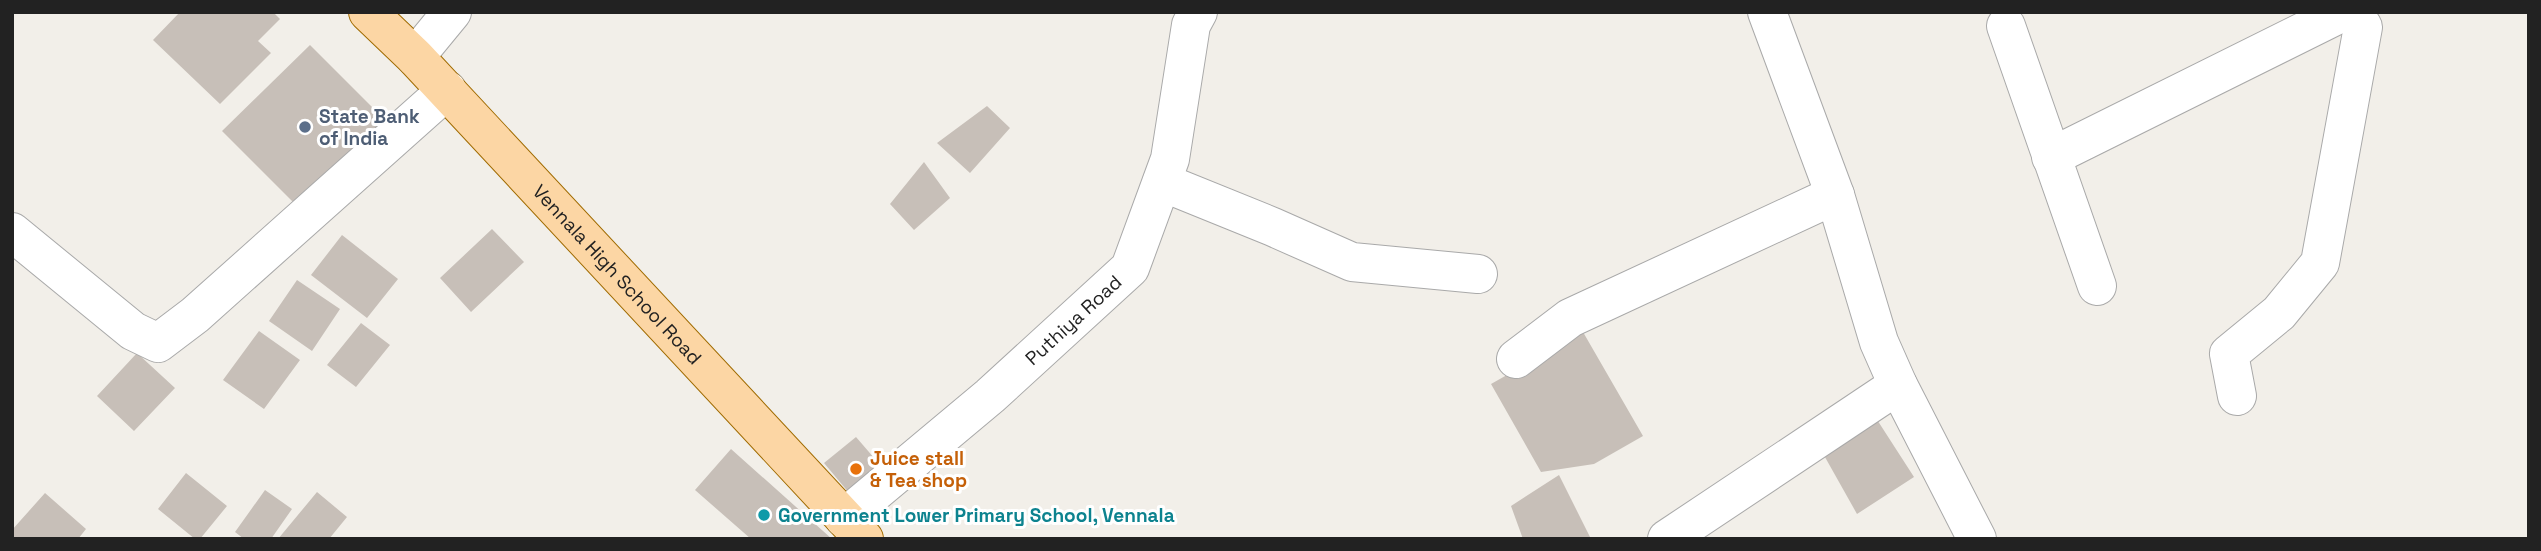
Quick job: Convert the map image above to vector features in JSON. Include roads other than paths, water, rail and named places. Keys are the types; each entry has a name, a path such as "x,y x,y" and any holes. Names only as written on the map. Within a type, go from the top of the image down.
{"main road":[{"name":"Vennala High School Road","path":"368,12 447,90 854,528"}],"street":[{"path":"415,57 452,12"},
{"name":"Puthiya Road","path":"854,528 990,396 1130,268 1170,159 1191,25 1198,12"},
{"path":"1767,12 1835,195 1879,342 1898,385 1977,539"},
{"path":"2051,157 2343,12"},
{"path":"2237,396 2229,354 2279,313 2320,263 2363,27 2353,12"},
{"path":"2006,26 2098,286"},
{"path":"12,232 132,331 158,343 195,315 447,90"},
{"path":"1162,182 1352,262 1478,274"},
{"path":"1516,359 1570,318 1835,195"},
{"path":"1667,539 1898,385"}],"place":[{"name":"State Bank of India","path":"305,127"},
{"name":"Juice stall & Tea shop","path":"856,469"},
{"name":"Government Lower Primary School, Vennala","path":"764,515"}]}
